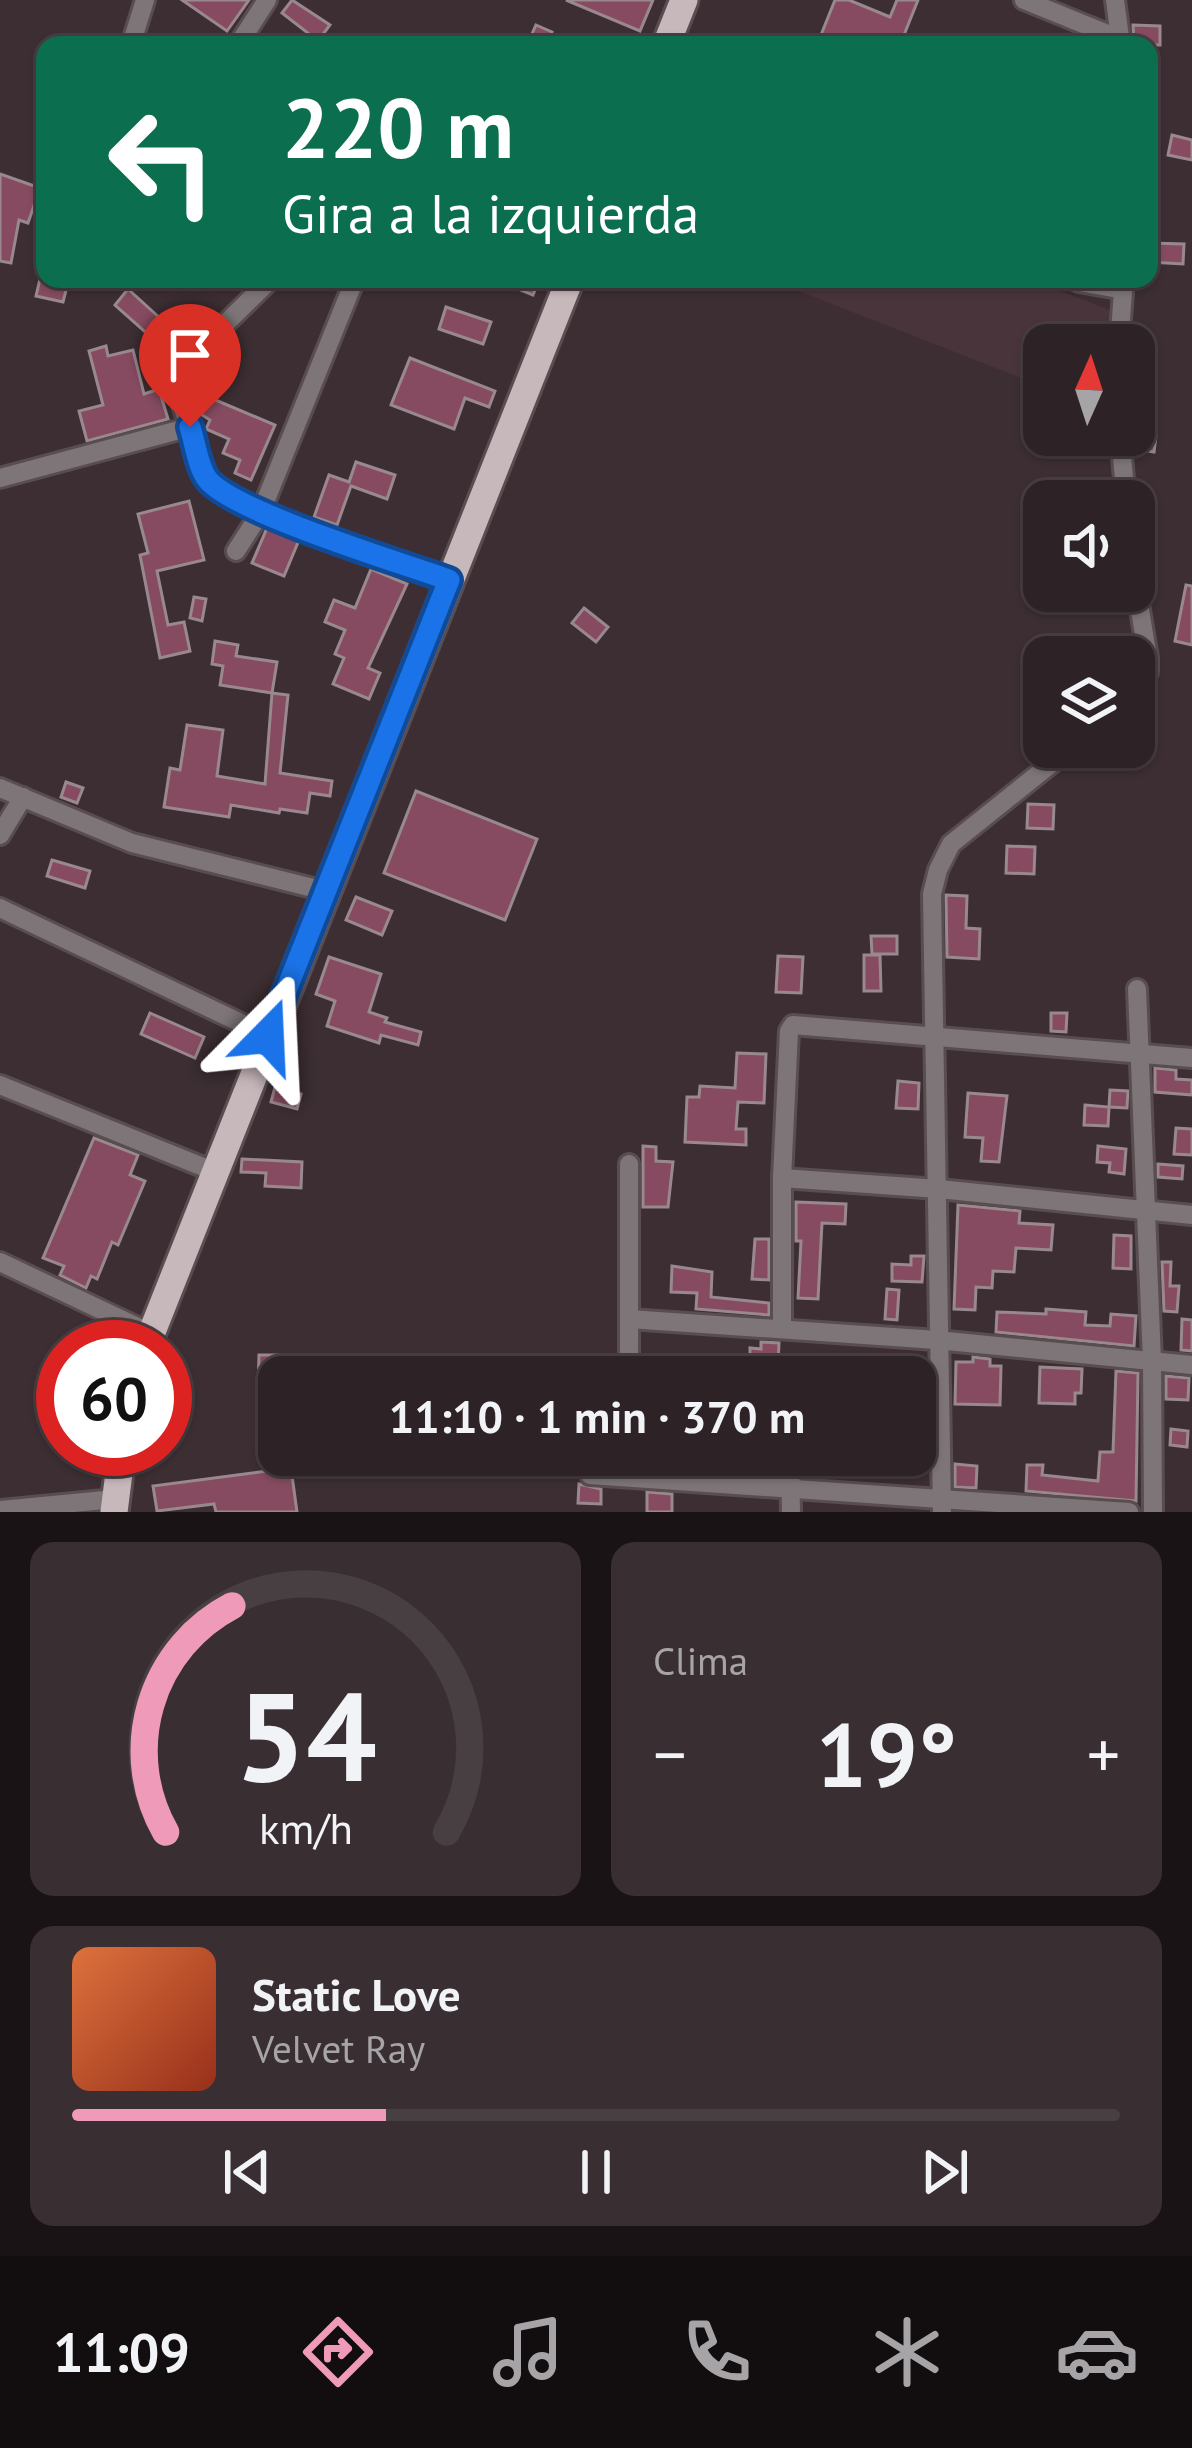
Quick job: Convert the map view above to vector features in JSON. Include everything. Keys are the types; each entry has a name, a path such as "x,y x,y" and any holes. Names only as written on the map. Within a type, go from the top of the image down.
{"main road":[{"path":"669,36 684,0"},
{"path":"156,1320 566,288"}],"street":[{"path":"134,36 145,0"},
{"path":"244,36 267,0"},
{"path":"1024,0 1107,36"},
{"path":"1115,0 1120,36"},
{"path":"263,288 173,373 208,480 261,512 449,580"},
{"path":"236,551 261,512 352,288"},
{"path":"1120,324 1123,288"},
{"path":"0,478 190,427"},
{"path":"942,1504 932,894 951,844 1046,768"},
{"path":"0,788 133,843 325,891"},
{"path":"0,835 23,797"},
{"path":"0,908 268,1036"},
{"path":"1137,989 1152,1361 1153,1512"},
{"path":"782,1329 782,1178 793,1025 1192,1058"},
{"path":"0,1085 213,1171"},
{"path":"629,1164 629,1356"},
{"path":"782,1178 1192,1215"},
{"path":"0,1262 110,1320"},
{"path":"628,1318 938,1340 1192,1365"},
{"path":"710,1476 942,1504 1129,1512"},
{"path":"791,1476 791,1512"},
{"path":"0,1510 114,1505"}],"shaded area":[{"path":"791,288 1052,288 1115,312 1115,324 1023,324 1023,379"}],"building":[{"path":"182,0 249,0 227,31"},
{"path":"292,0 330,25 322,36 312,36 282,13"},
{"path":"566,0 653,0 640,31"},
{"path":"835,0 849,0 890,17 897,0 918,0 904,36 821,36"},
{"path":"536,25 552,32 550,36 531,36"},
{"path":"1133,25 1160,26 1160,45 1158,36 1134,36"},
{"path":"1172,135 1192,140 1192,160 1168,155"},
{"path":"0,174 36,187 36,200 28,223 19,220 11,263 0,261"},
{"path":"1158,243 1184,244 1183,264 1158,263"},
{"path":"38,288 67,288 63,302 36,296"},
{"path":"128,289 173,330 160,345 115,305"},
{"path":"446,307 491,322 483,344 439,329"},
{"path":"106,346 108,356 133,350 144,394 159,389 168,419 87,441 79,411 103,405 89,351"},
{"path":"410,358 495,391 489,407 465,398 454,429 391,405"},
{"path":"206,396 275,425 251,480 235,473 240,460 223,453 229,439 206,429 210,420 199,413"},
{"path":"356,462 395,475 387,499 351,486 337,525 314,517 329,475 349,482"},
{"path":"189,501 204,560 157,571 168,625 184,622 190,651 160,658 140,555 148,553 138,514"},
{"path":"267,528 299,540 284,576 252,563"},
{"path":"371,569 407,584 368,668 380,673 369,699 333,684 344,658 335,654 345,630 325,622 334,600 355,608"},
{"path":"1186,585 1192,586 1192,645 1175,641"},
{"path":"194,597 206,599 202,621 190,618"},
{"path":"584,608 608,627 596,642 572,623"},
{"path":"215,641 238,645 236,656 277,662 272,693 220,685 223,666 212,664"},
{"path":"272,693 288,695 280,773 332,781 330,796 310,793 307,813 231,805 229,817 164,807 170,768 180,770 187,725 223,730 217,776 265,784"},
{"path":"66,782 83,788 77,803 61,797"},
{"path":"416,791 537,839 505,920 384,873"},
{"path":"1028,804 1054,805 1053,829 1027,828"},
{"path":"1007,846 1035,847 1034,874 1006,873"},
{"path":"52,860 90,871 85,888 47,876"},
{"path":"946,895 967,896 966,928 980,929 979,959 947,957"},
{"path":"356,897 392,911 382,935 346,920"},
{"path":"871,936 897,936 897,954 872,954"},
{"path":"864,955 880,955 881,991 864,991"},
{"path":"778,956 803,957 801,993 776,992"},
{"path":"329,957 381,974 369,1012 421,1032 418,1045 381,1035 379,1043 327,1026 335,1001 316,994"},
{"path":"150,1013 204,1037 195,1058 141,1034"},
{"path":"1051,1013 1067,1013 1066,1032 1051,1031"},
{"path":"737,1053 766,1054 764,1103 738,1102 736,1129 746,1129 746,1145 685,1142 687,1097 699,1097 700,1086 735,1088"},
{"path":"1155,1068 1176,1070 1176,1079 1192,1080 1192,1095 1155,1092"},
{"path":"898,1081 919,1083 918,1109 896,1108"},
{"path":"275,1087 301,1094 297,1109 271,1102"},
{"path":"1110,1090 1128,1091 1127,1108 1109,1107"},
{"path":"968,1093 1007,1096 999,1162 981,1161 983,1138 965,1137"},
{"path":"1085,1105 1109,1107 1108,1126 1084,1125"},
{"path":"1176,1128 1192,1129 1192,1155 1174,1154"},
{"path":"94,1138 138,1155 130,1175 145,1181 118,1245 112,1242 97,1279 91,1276 86,1288 60,1275 64,1266 43,1258"},
{"path":"643,1146 656,1147 656,1161 673,1162 668,1207 643,1207"},
{"path":"1098,1146 1126,1149 1124,1174 1109,1172 1110,1163 1097,1162"},
{"path":"242,1159 302,1162 301,1188 265,1186 266,1173 241,1172"},
{"path":"1158,1164 1183,1166 1182,1179 1158,1177"},
{"path":"796,1202 846,1204 845,1224 822,1223 818,1299 798,1298 801,1241 796,1241"},
{"path":"958,1205 1020,1211 1019,1223 1053,1225 1051,1250 1016,1248 1014,1272 993,1271 992,1288 976,1287 975,1310 954,1309"},
{"path":"1114,1235 1131,1236 1131,1269 1113,1268"},
{"path":"755,1239 769,1239 769,1280 752,1279"},
{"path":"911,1256 924,1256 922,1282 892,1281 892,1264 911,1265"},
{"path":"1162,1262 1171,1262 1170,1286 1179,1286 1177,1312 1164,1311"},
{"path":"672,1266 712,1272 711,1297 769,1303 769,1315 696,1309 697,1293 671,1292"},
{"path":"887,1289 899,1290 897,1320 885,1319"},
{"path":"1046,1309 1086,1312 1085,1325 1110,1326 1111,1314 1136,1316 1134,1346 996,1332 997,1312 1046,1314"},
{"path":"1182,1319 1192,1320 1192,1351 1181,1350"},
{"path":"761,1342 779,1343 778,1356 750,1356 750,1348 761,1349"},
{"path":"973,1357 1001,1366 1000,1405 955,1404 956,1362 973,1362"},
{"path":"1040,1367 1082,1369 1081,1393 1075,1393 1075,1404 1039,1403"},
{"path":"1116,1371 1138,1373 1136,1501 1026,1491 1027,1465 1043,1465 1042,1475 1098,1481 1100,1452 1113,1452"},
{"path":"1166,1376 1189,1378 1188,1400 1166,1399"},
{"path":"1171,1429 1188,1431 1187,1447 1170,1445"},
{"path":"955,1464 977,1466 976,1488 955,1487"},
{"path":"258,1472 258,1476 292,1476 297,1512 216,1512 214,1504 157,1511 153,1486"},
{"path":"579,1484 601,1489 601,1504 578,1503"},
{"path":"647,1492 672,1494 672,1512 647,1512"}],"route":[{"path":"190,427 206,478 228,493 261,512 449,580 268,1036"}]}
